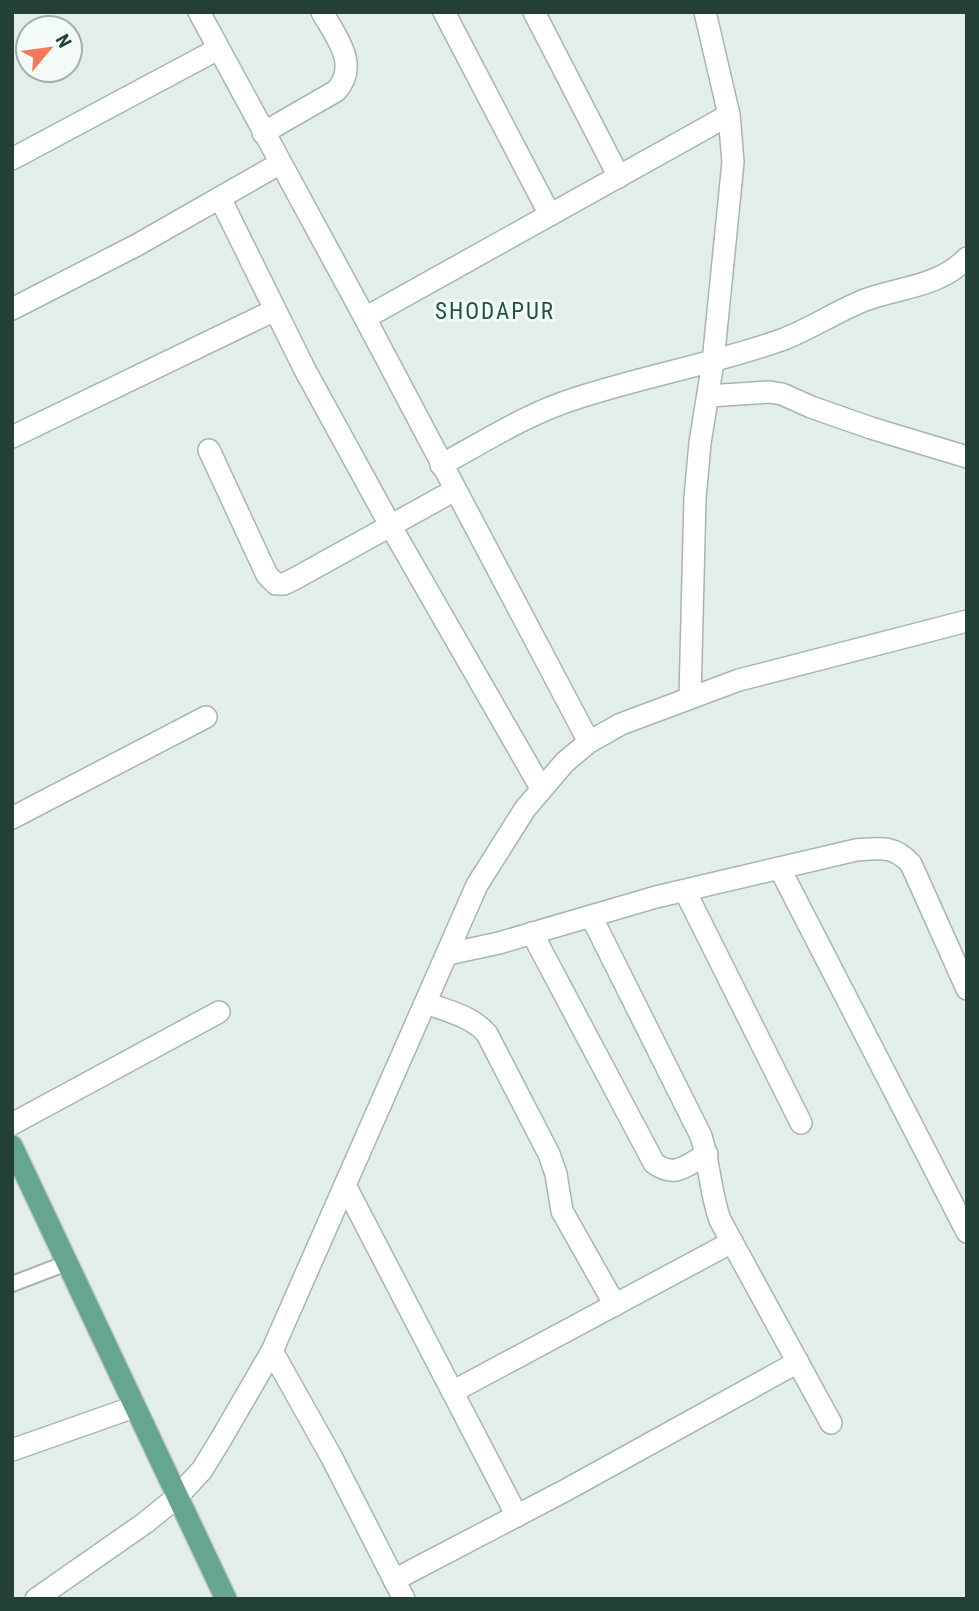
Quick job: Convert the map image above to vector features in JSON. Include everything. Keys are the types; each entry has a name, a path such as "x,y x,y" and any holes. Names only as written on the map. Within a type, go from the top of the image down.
{"main road":[{"path":"12,1146 226,1599"}],"street":[{"path":"199,12 262,133 365,318 589,742"},
{"path":"262,133 336,91 342,84 347,61 322,12"},
{"path":"444,12 550,215"},
{"path":"534,12 619,177"},
{"path":"690,698 695,498 700,443 713,362 733,162 729,116 705,12"},
{"path":"12,159 218,49"},
{"path":"365,318 729,116"},
{"path":"12,309 137,245 279,164"},
{"path":"220,198 275,310 390,525 541,788"},
{"path":"441,465 527,418 573,399 713,362 786,338 888,291 944,277 967,258"},
{"path":"12,437 275,310"},
{"path":"708,396 770,392 782,394 871,428 967,457"},
{"path":"209,450 267,575 276,584 284,584 455,490"},
{"path":"36,1599 145,1523 177,1497 202,1470 272,1351 477,885 525,809 565,762 589,742 621,724 739,680 967,621"},
{"path":"12,818 206,717"},
{"path":"448,954 685,891 856,850 887,849 901,853 911,864 967,989"},
{"path":"780,869 967,1232"},
{"path":"685,891 801,1122"},
{"path":"590,916 707,1154 712,1197 720,1220 831,1423"},
{"path":"533,933 654,1163 665,1171 676,1171 707,1154"},
{"path":"426,1003 469,1019 487,1034 549,1154 556,1174 562,1211 615,1305"},
{"path":"12,1124 219,1012"},
{"path":"345,1185 517,1516"},
{"path":"454,1391 732,1242"},
{"path":"272,1351 332,1458 399,1589 517,1516 799,1363"},
{"path":"12,1450 134,1407"}],"lane":[{"path":"12,1284 67,1263"}],"district":[{"name":"SHODAPUR","path":"495,311"}]}
